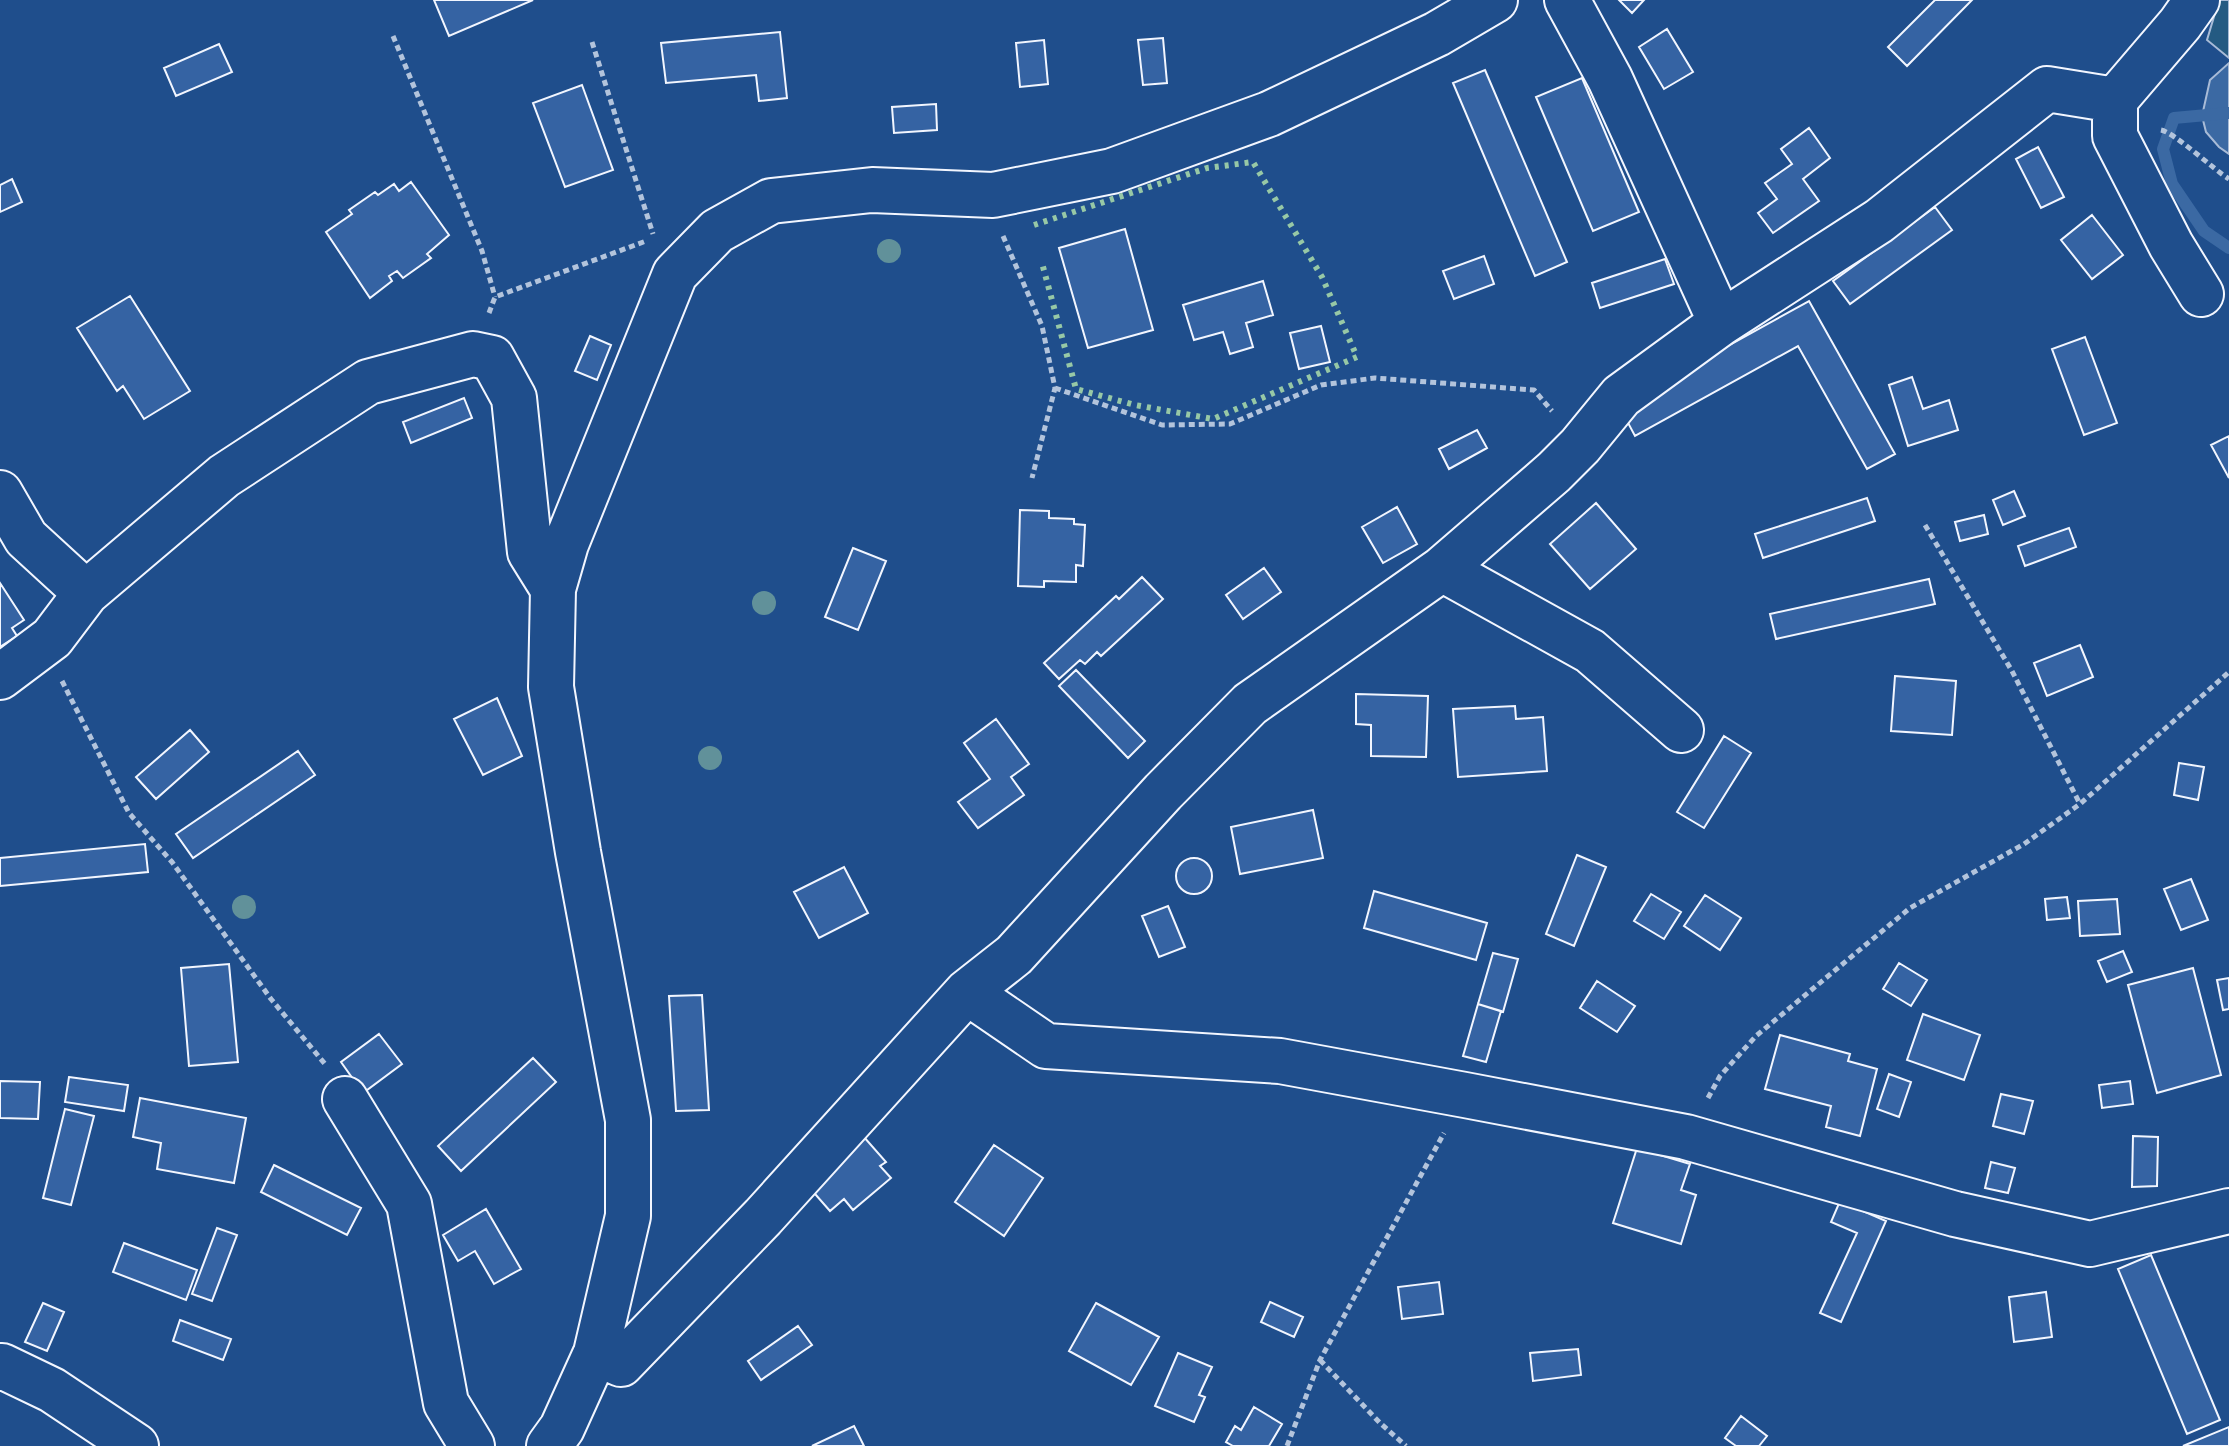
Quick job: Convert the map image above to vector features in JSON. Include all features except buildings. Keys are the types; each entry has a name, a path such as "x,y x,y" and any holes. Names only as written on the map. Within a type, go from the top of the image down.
{"street":[{"path":"565,1440 596,1353 628,1216 628,1120 551,687 553,589 566,544 675,274 717,231 771,201 872,190 993,195 1112,171 1269,114 1437,34 1495,0"},
{"path":"1567,0 1610,79 1721,323"},
{"path":"2115,118 2197,0"},
{"path":"596,1353 621,1364 763,1217 967,992 1014,955 1163,792 1250,704 1442,569 1580,446 1621,396 1721,323 1879,221 2047,89 2115,118 2171,245 2201,294"},
{"path":"0,677 52,638 86,593 224,476 368,382 483,356 514,398 530,552 553,589"},
{"path":"0,493 11,538 86,593"},
{"path":"1442,569 1590,651 1681,730"},
{"path":"967,992 1046,1046 1280,1061 1465,1095 1686,1137 1955,1214 2090,1244 2229,1211"},
{"path":"345,1099 409,1204 446,1403 472,1446"},
{"path":"0,1368 2,1366 52,1390 136,1446"}],"path":[{"path":"393,36 482,251 495,297 483,356"},
{"path":"495,297 654,237 592,42"},
{"path":"2115,118 2170,132 2229,179"},
{"path":"993,195 1000,229 1042,326 1055,388 1032,478"},
{"path":"1055,388 1162,425 1230,424 1321,385 1375,378 1534,390 1580,446"},
{"path":"1925,525 2012,671 2080,804"},
{"path":"44,645 129,813 172,862 271,999 331,1072 345,1099"},
{"path":"1686,1137 1720,1076 1768,1026 1910,908 2024,844 2080,804 2229,672"},
{"path":"1287,1446 1320,1360 1465,1095"},
{"path":"1320,1360 1406,1446"}],"shaded area":[{"path":"2219,0 2229,0 2229,58 2207,40"},
{"path":"2229,63 2229,154 2206,132 2202,116 2210,80"}],"waterway":[{"path":"2229,113 2174,118 2163,149 2172,184 2204,231 2229,248"}],"hedge":[{"path":"1034,225 1207,168 1253,162 1322,277 1357,357 1213,419 1135,405 1076,389 1042,263"}]}
